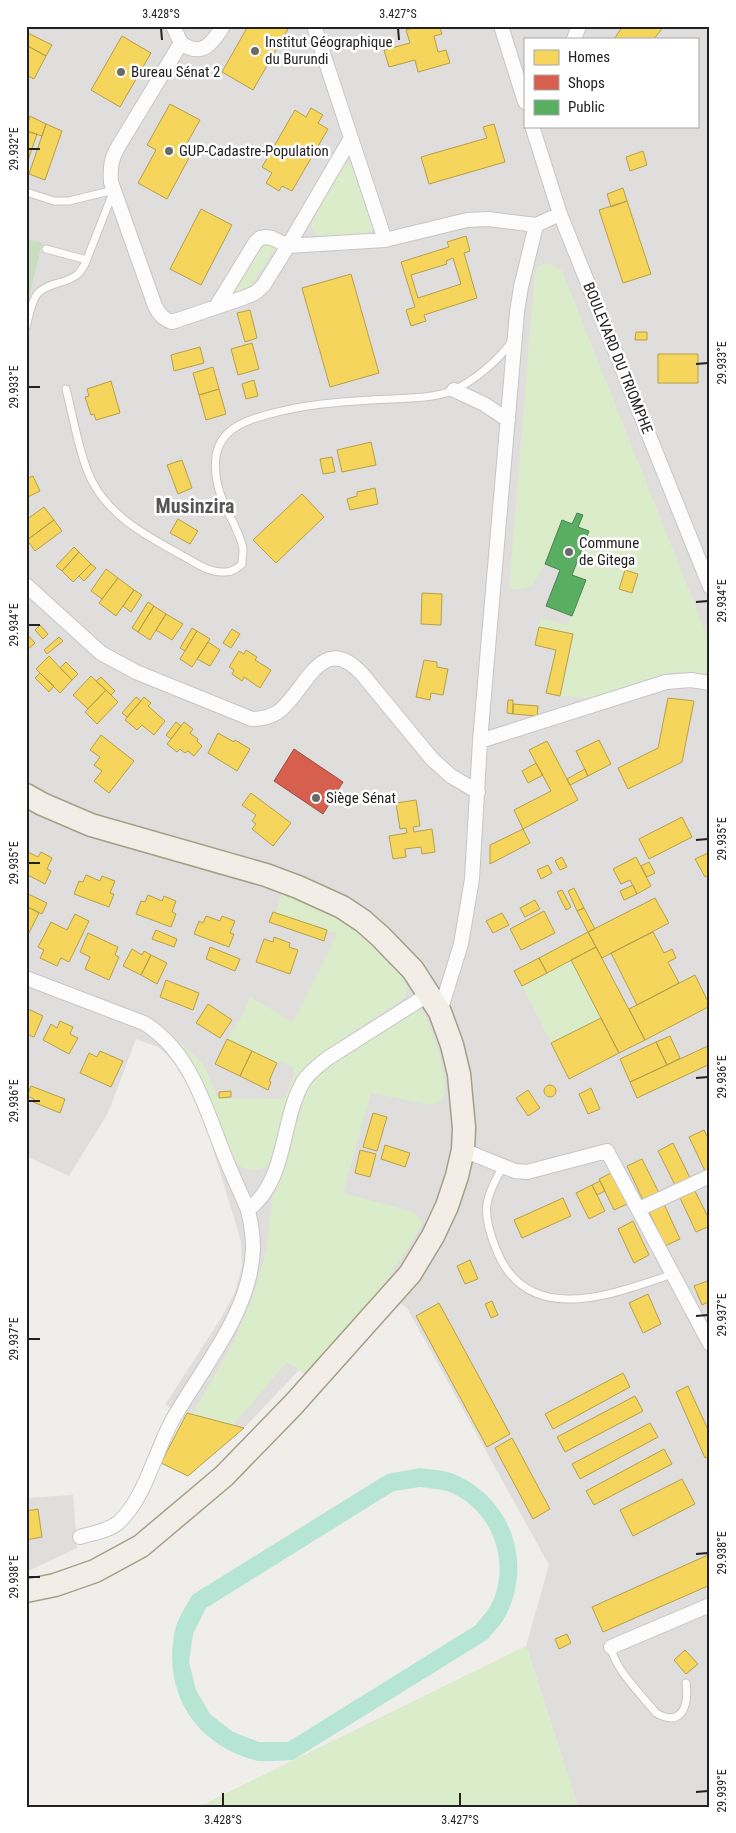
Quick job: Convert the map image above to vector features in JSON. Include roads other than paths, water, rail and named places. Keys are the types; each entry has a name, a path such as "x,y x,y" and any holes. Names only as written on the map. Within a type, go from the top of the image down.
{"main road":[{"path":"26,795 90,825 266,875 322,897 363,921 413,970 434,1003 452,1046 458,1074 464,1128 463,1150 447,1206 433,1236 410,1274 293,1405 224,1476 141,1546 95,1571 54,1585 26,1591"}],"street":[{"path":"173,26 181,43 196,49 206,47 213,42 223,26"},
{"path":"314,26 385,240"},
{"path":"501,26 524,99"},
{"path":"574,38 579,26"},
{"path":"181,43 112,157 110,168 111,182 159,314 165,319 172,322 255,293 263,286 352,138"},
{"name":"BOULEVARD DU TRIOMPHE","path":"534,133 560,214 710,587"},
{"path":"216,307 255,243 260,238 266,236 288,246 385,240 467,220 488,219 536,224 560,214"},
{"path":"248,1210 256,1204 272,1180 282,1152 295,1101 304,1080 313,1069 328,1058 434,1003 456,962 472,879 480,742 514,337 521,287 536,224"},
{"path":"454,390 484,404 508,420"},
{"path":"26,585 101,653 117,663 252,719 266,717 278,712 317,666 323,662 337,659 346,662 354,666 362,674 432,759 451,776 478,792"},
{"path":"480,742 666,682 691,680 710,682"},
{"path":"26,978 144,1023 156,1030 172,1046 194,1080 248,1210 253,1240 251,1266 234,1318 205,1369 171,1422 137,1497 117,1524 80,1537"},
{"path":"463,1150 515,1171 527,1172 607,1151 710,1344"},
{"path":"638,1209 710,1176"},
{"path":"611,1647 710,1605"}],"lane":[{"path":"26,192 54,201 68,201 114,190"},
{"path":"26,328 38,294 44,289 78,274 87,260 114,190"},
{"path":"46,249 87,260"},
{"path":"66,389 92,482 104,498 143,534 210,571 233,571 242,564 243,549 240,538 221,499 215,474 217,453 225,436 234,426 256,418 310,405 431,396 454,390 479,374 502,355 514,337"},
{"path":"503,1166 487,1199 486,1216 498,1253 507,1272 519,1284 545,1296 572,1300 613,1294 673,1274"},
{"path":"611,1647 613,1658 620,1668 656,1713 663,1717 672,1718 680,1714 685,1708 688,1696 686,1683"}],"place":[{"name":"Institut Géographique du Burundi","path":"255,51"},
{"name":"Bureau Sénat 2","path":"121,72"},
{"name":"GUP-Cadastre-Population","path":"169,151"},
{"name":"Commune de Gitega","path":"569,552"},
{"name":"Siège Sénat","path":"316,798"}],"district":[{"name":"Musinzira","path":"195,506"}]}
